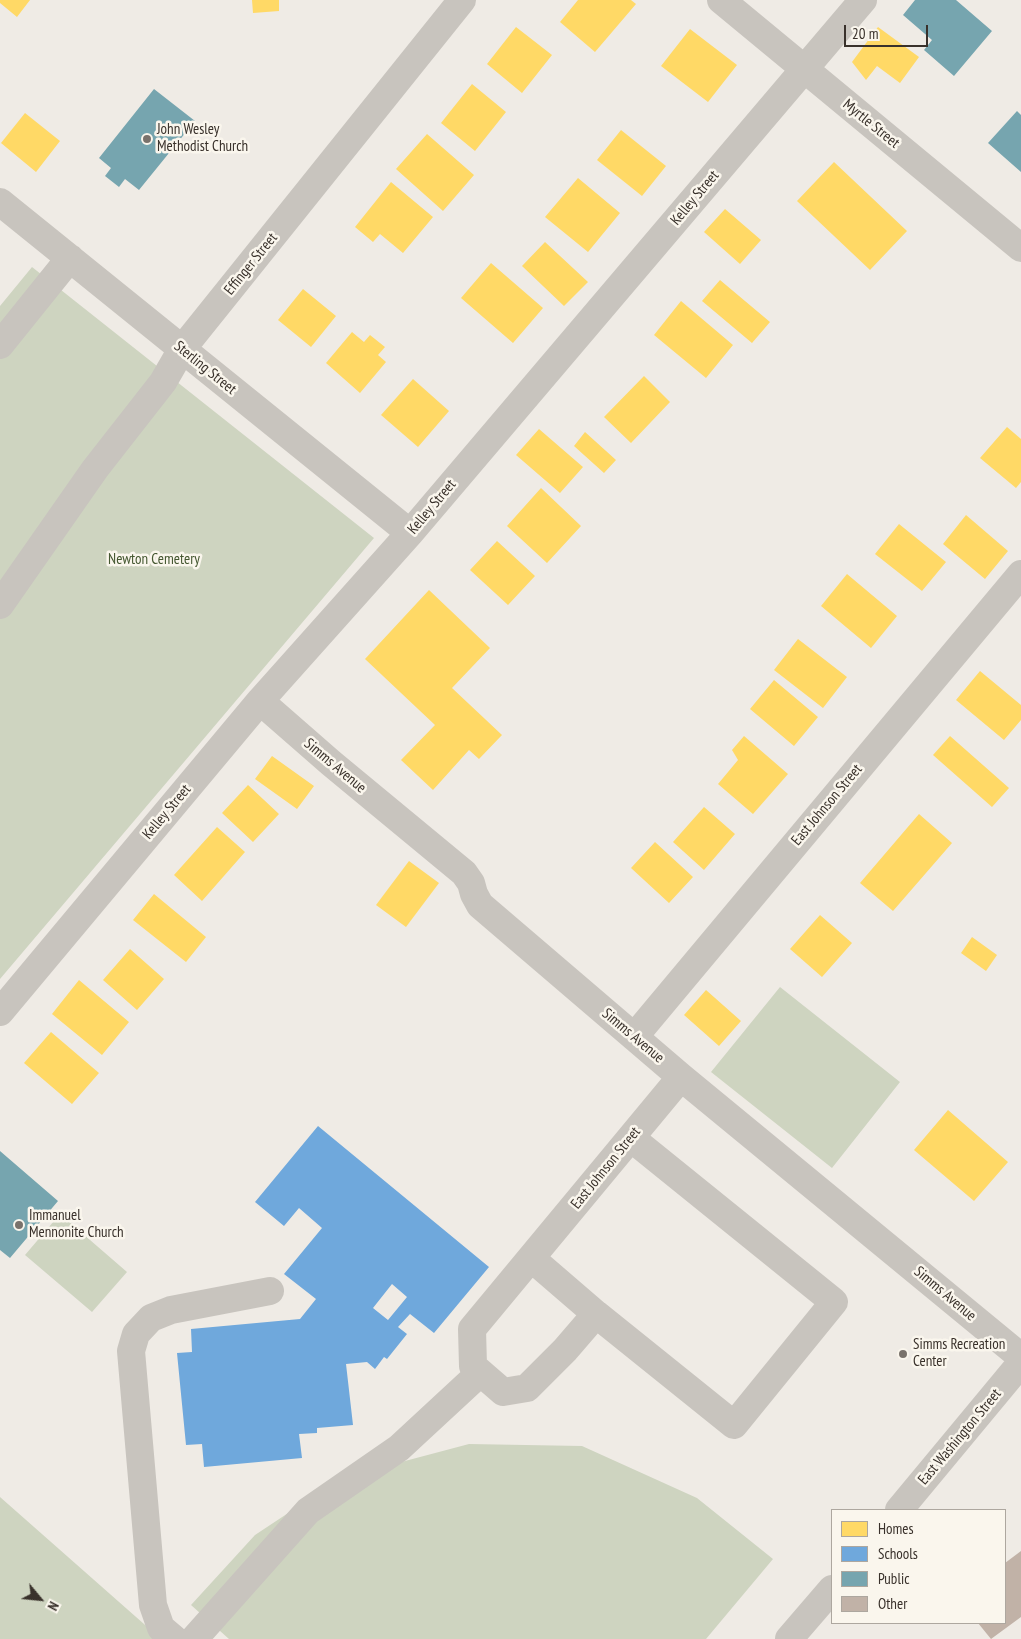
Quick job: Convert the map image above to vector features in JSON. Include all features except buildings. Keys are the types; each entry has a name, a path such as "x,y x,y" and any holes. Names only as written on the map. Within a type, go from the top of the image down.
{"street":[{"name":"Effinger Street","path":"0,605 96,469 163,382 182,349 462,0"},
{"name":"Myrtle Street","path":"721,0 1021,248"},
{"name":"Kelley Street","path":"0,1012 260,701 410,533 863,0"},
{"name":"Sterling Street","path":"0,202 410,533"},
{"path":"0,345 70,258"},
{"name":"East Johnson Street","path":"634,1037 1021,574"},
{"name":"Simms Avenue","path":"260,701 331,763 464,873 471,883 480,905 681,1077 1021,1357"},
{"name":"East Johnson Street","path":"480,1373 473,1366 472,1329 681,1077"},
{"path":"531,1258 596,1314 734,1425 834,1302 631,1138"},
{"path":"174,1639 161,1628 153,1605 130,1351 136,1334 152,1318 171,1310 270,1291"},
{"path":"194,1639 308,1511 400,1448 480,1373 503,1392 527,1388 565,1350 596,1314"},
{"name":"East Washington Street","path":"900,1509 1021,1363"},
{"path":"790,1639 831,1589"}],"green space":[{"name":"Newton Cemetery","path":"32,267 374,538 0,979 0,306"},
{"path":"780,987 900,1082 832,1168 711,1072"},
{"path":"60,1214 127,1272 92,1312 25,1255"},
{"path":"469,1444 582,1446 697,1498 773,1559 706,1639 229,1639 191,1605 255,1535 341,1478"},
{"path":"0,1497 161,1639 0,1639"}],"place":[{"name":"John Wesley Methodist Church","path":"147,139"},
{"name":"Immanuel Mennonite Church","path":"19,1225"},
{"name":"Simms Recreation Center","path":"903,1354"}]}
